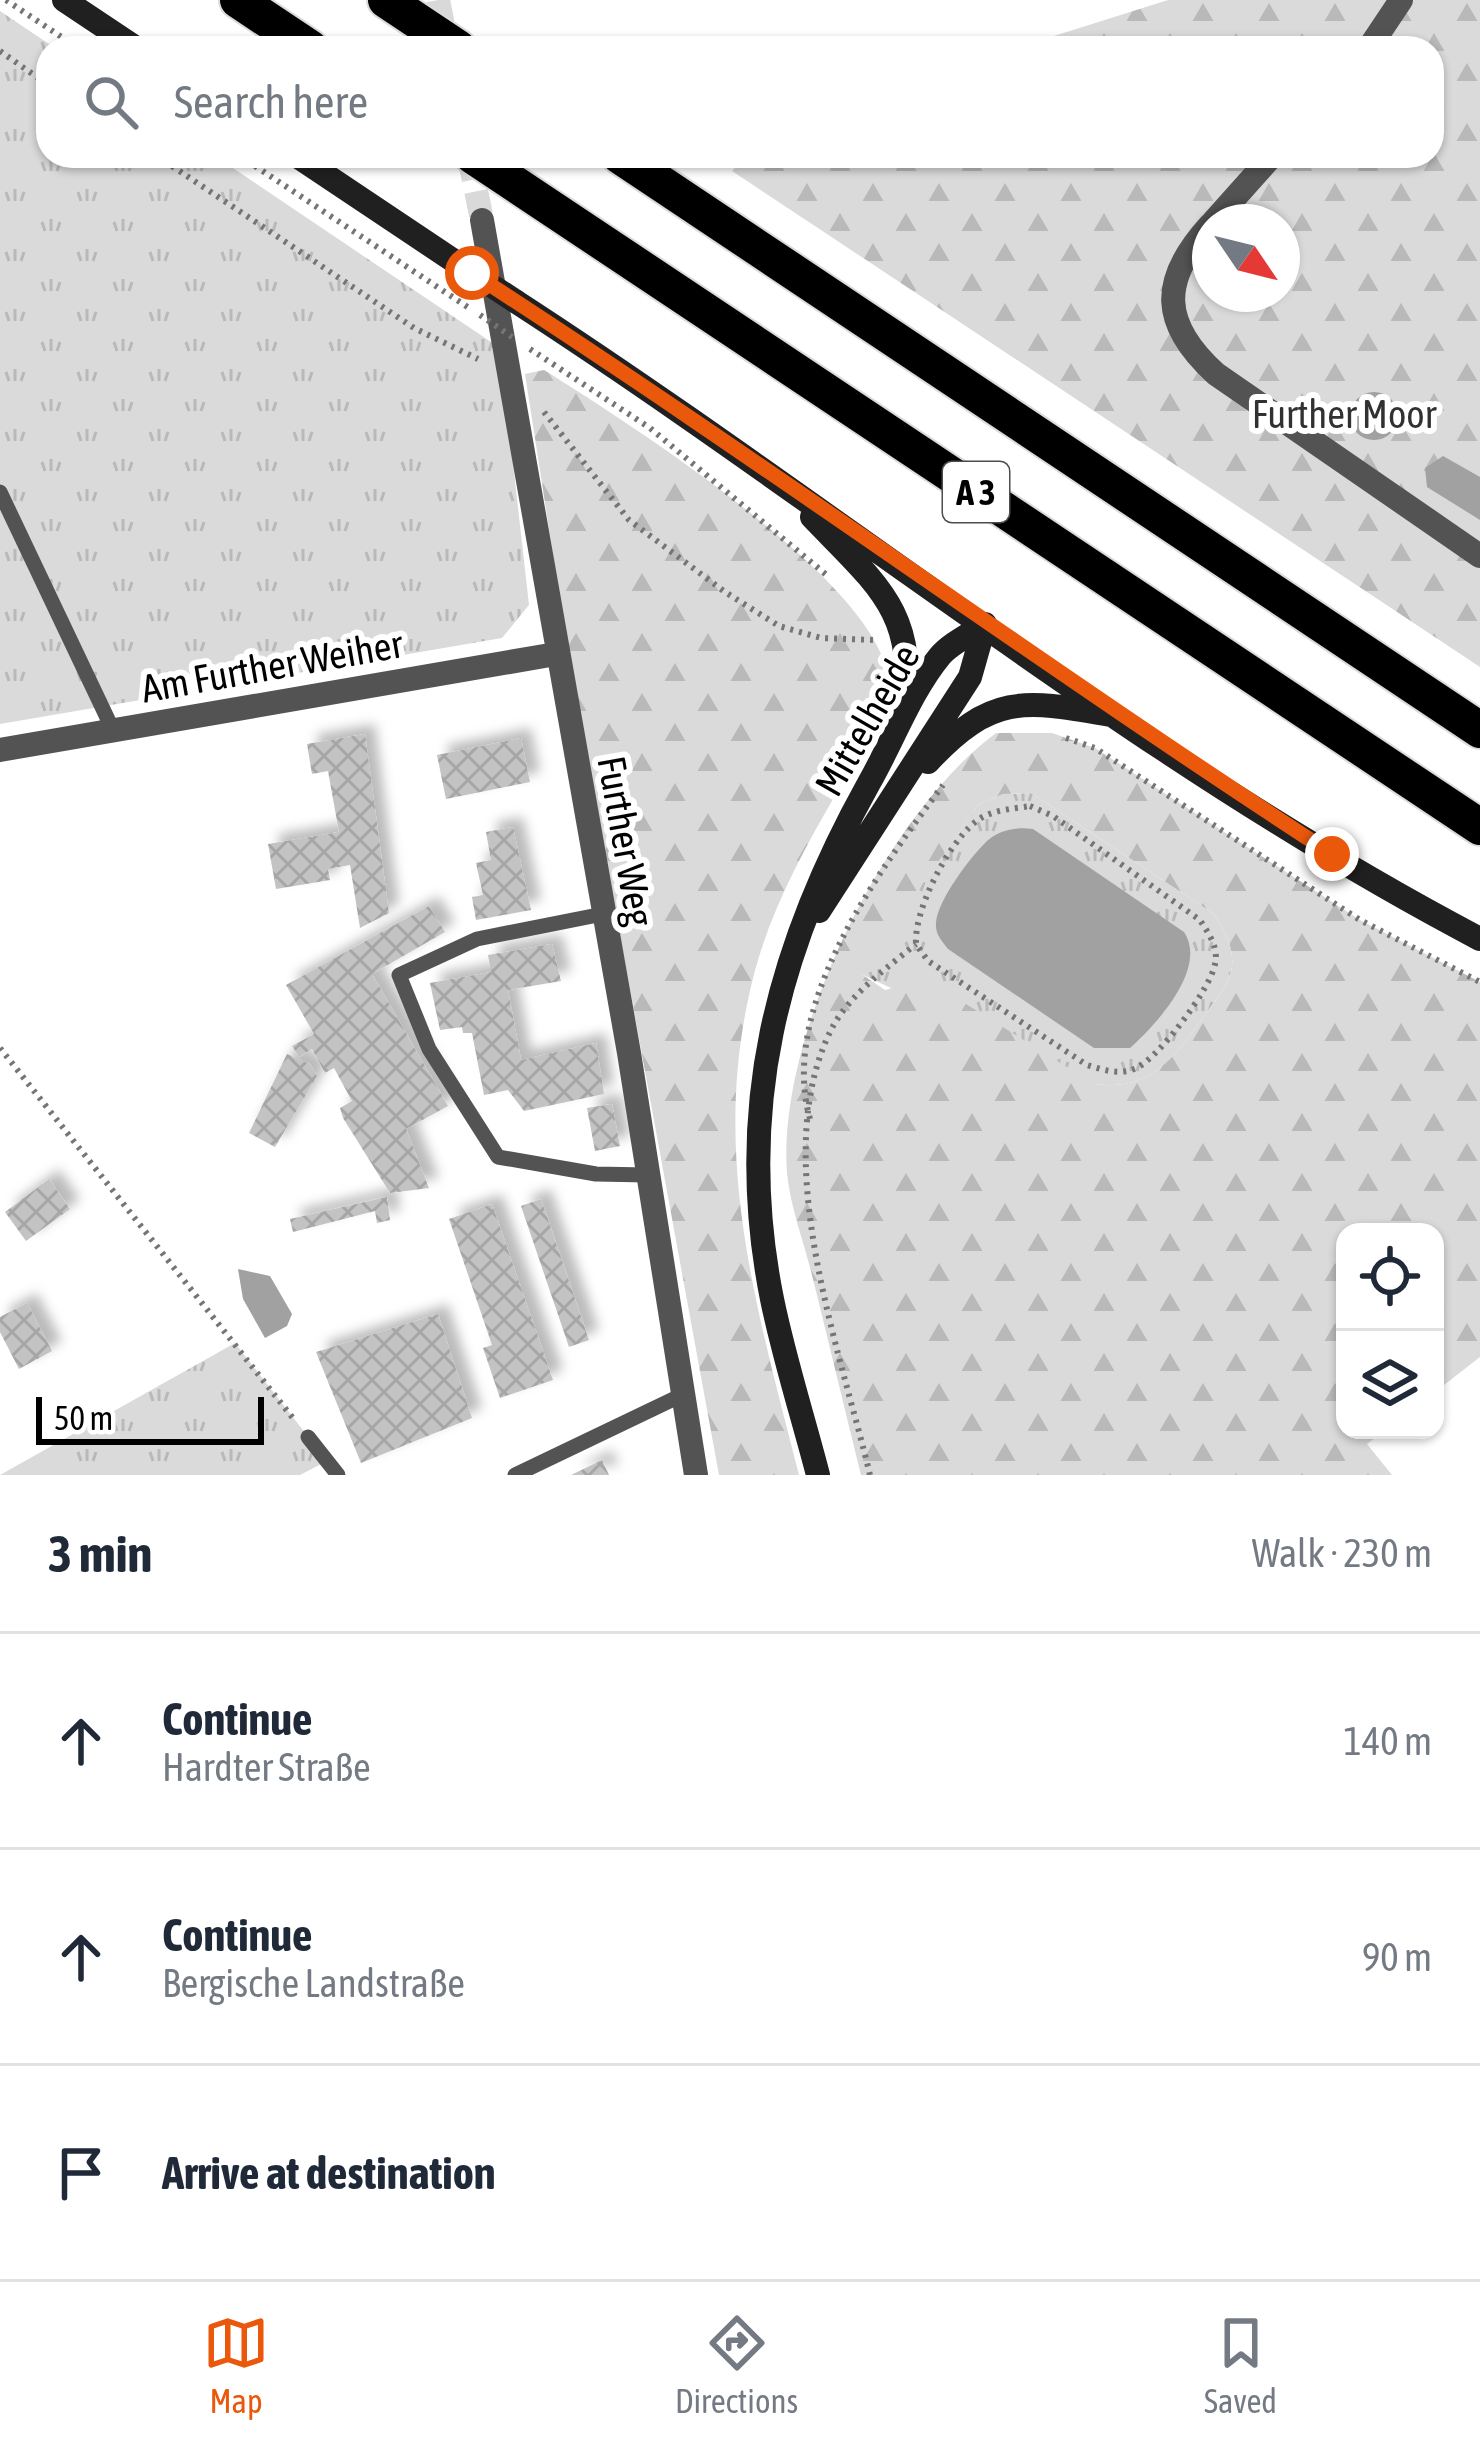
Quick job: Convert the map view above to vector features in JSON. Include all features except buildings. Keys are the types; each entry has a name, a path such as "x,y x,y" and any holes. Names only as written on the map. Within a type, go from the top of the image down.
{"highway":[{"path":"238,0 292,36"},
{"path":"386,0 440,36"},
{"name":"A 3","path":"490,168 1480,827"},
{"name":"A 3","path":"638,168 1480,730"}],"main road":[{"path":"64,0 118,36"},
{"path":"315,168 1120,716 1332,854 1480,940"},
{"path":"772,477 876,589 908,641 910,668 901,726"},
{"name":"Mittelheide","path":"818,1475 772,1299 757,1173 759,1095 770,1022 815,887 901,726 941,654 985,624"},
{"name":"Mittelheide","path":"791,957 970,677 985,624"},
{"path":"880,813 959,728 986,712 1020,701 1120,716"}],"street":[{"path":"1377,36 1401,0"},
{"path":"1229,204 1261,168"},
{"name":"Further Weg","path":"482,220 696,1475"},
{"path":"1192,252 1175,278 1172,315 1184,345 1216,374 1480,556"},
{"name":"Am Further Weiher","path":"0,750 556,654"}],"lane":[{"path":"0,492 112,728"},
{"path":"603,914 477,939 399,975 428,1048 498,1157 596,1174 647,1174"},
{"path":"515,1475 682,1395"},
{"path":"308,1437 338,1475"}],"path":[{"path":"6,0 60,36"},
{"path":"0,52 36,77"},
{"path":"175,168 413,328 512,381 563,430 629,520 725,592 779,626 821,638 908,641"},
{"path":"258,168 650,428 772,524 842,589"},
{"path":"1052,733 1095,748 1360,920 1480,982"},
{"path":"810,1119 802,1092 812,1021 836,949 895,850 950,776"},
{"path":"869,1475 823,1278 803,1165 833,1027 872,981 916,944 921,903 974,823 1001,810 1030,806 1053,816 1200,920 1213,940 1216,962 1158,1053 1136,1070 1110,1072 1088,1065 928,961 916,944"},
{"path":"0,1048 308,1437"}],"green space":[{"name":"Further Moor","path":"1168,0 1480,0 1480,667 732,171 1444,168 1444,36 1054,36"},
{"path":"0,11 37,36 36,168 233,168 500,348 529,605 502,638 0,724"},
{"path":"544,370 679,459 780,537 859,617 883,660 883,717 780,900 756,967 742,1033 736,1161 743,1223 767,1348 799,1475 719,1475 568,651 525,374"},
{"path":"996,733 1052,733 1095,748 1360,920 1480,982 1480,1357 1444,1385 1444,1223 1336,1223 1336,1439 1373,1439 1367,1444 1392,1475 861,1475 791,1197 789,1118 819,995 878,872 915,817 955,770","holes":["1031,793 1214,914 1225,932 1231,973 1194,1030 1146,1077 1114,1085 1094,1084 926,979 885,990 860,973 978,805 1003,794"]},
{"path":"1031,793 1214,914 1225,932 1232,959 1225,986 1171,1057 1146,1077 1114,1085 1094,1084 859,973 978,805 1003,794"},
{"path":"235,1343 327,1461 300,1475 0,1475"}],"shaded area":[{"path":"1374,392 1391,399 1398,416 1391,433 1374,440 1357,433 1350,416 1357,399"},
{"path":"1443,456 1480,477 1480,520 1427,487 1425,468"},
{"path":"1033,829 1184,932 1190,946 1185,978 1165,1010 1130,1048 1094,1048 948,949 938,934 942,903 980,848 1003,831"},
{"path":"238,1269 270,1276 292,1314 287,1326 265,1338 243,1299"}],"tunnel":[{"path":"438,0 445,36"},
{"path":"471,168 482,220"}],"route":[{"path":"472,273 661,396 1120,716 1332,854"}]}
